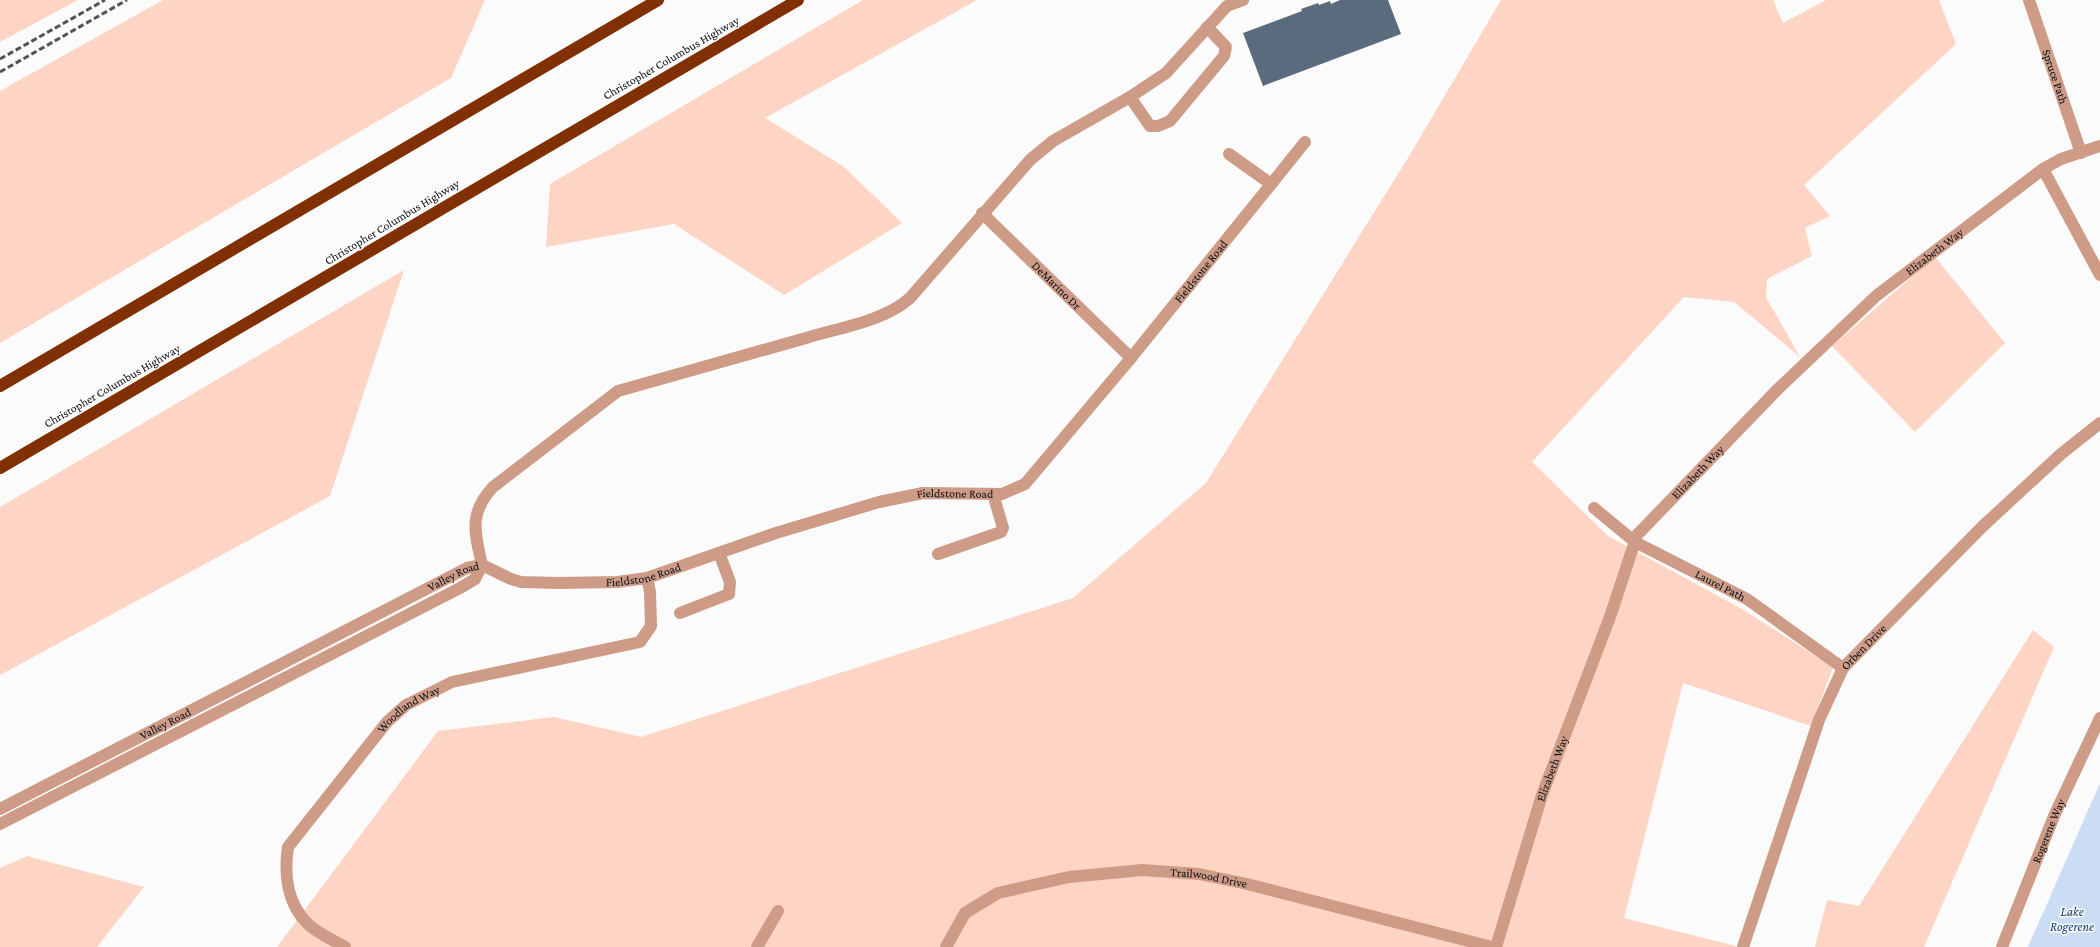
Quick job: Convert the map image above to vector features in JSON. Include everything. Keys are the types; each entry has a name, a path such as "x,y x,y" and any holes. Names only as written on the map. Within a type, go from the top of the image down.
{"highway":[{"path":"0,386 658,0"},
{"name":"Christopher Columbus Highway","path":"0,468 798,0"}],"street":[{"path":"482,565 475,535 475,522 478,508 486,495 493,487 618,391 832,330 891,311 910,298 982,213 1030,160 1053,141 1130,97 1166,73 1227,6 1243,0"},
{"name":"Spruce Path","path":"2029,0 2081,153"},
{"path":"1130,97 1150,126 1158,126 1170,121 1224,56 1226,47 1207,27"},
{"name":"Fieldstone Road","path":"482,565 511,579 521,582 559,584 617,582 647,578 879,502 923,493 1002,494 1025,484 1131,358 1304,142"},
{"name":"Elizabeth Way","path":"1496,947 1542,795 1610,617 1637,535 1778,389 1865,306 2044,169 2061,159 2100,146"},
{"path":"1228,154 1270,184"},
{"path":"2044,169 2100,275"},
{"name":"DeMarino Dr","path":"982,213 1131,358"},
{"name":"Orben Drive","path":"1743,947 1819,720 1843,668 1983,526 2061,454 2100,423"},
{"path":"938,554 1001,532 1003,528 993,494"},
{"name":"Laurel Path","path":"1594,508 1634,542 1747,599 1843,668"},
{"path":"680,613 729,594 730,582 720,553"},
{"name":"Valley Road","path":"0,809 467,568 482,565"},
{"name":"Valley Road","path":"0,824 460,588 475,579 482,565"},
{"name":"Woodland Way","path":"344,947 308,925 294,907 285,869 288,847 301,828 378,734 406,705 452,682 640,642 651,626 650,592 647,578"},
{"name":"Rogerene Way","path":"2002,947 2054,816 2100,718"},
{"name":"Trailwood Drive","path":"946,947 965,913 998,893 1069,877 1142,870 1198,874 1248,884 1492,947"},
{"path":"757,947 778,911"}],"shaded area":[{"path":"0,0 78,0 0,42"},
{"path":"163,0 485,0 451,78 0,343 0,91"},
{"path":"863,0 977,0 765,118 843,166 902,223 784,295 674,224 546,247 550,184"},
{"path":"1501,0 1773,0 1783,23 1826,0 1939,0 1956,44 1804,185 1830,216 1805,228 1812,256 1767,279 1766,297 1800,357 1734,302 1684,297 1532,462 1608,536 1742,609 1833,667 1811,726 1683,683 1624,918 1740,947 277,947 438,731 554,717 641,737 1073,598 1206,483 1411,153"},
{"path":"1935,257 2005,343 1915,432 1832,346"},
{"path":"404,270 330,496 0,675 0,507"},
{"path":"2033,630 2054,647 1924,947 1815,947 1827,900 1859,906"},
{"path":"27,856 144,887 97,947 0,947 0,868"}],"water":[{"name":"Lake Rogerene","path":"2100,783 2100,947 2028,947"}],"building":[{"path":"1340,0 1388,0 1401,34 1263,86 1243,33 1302,11 1301,9 1318,3 1319,5 1330,1 1331,4"}],"railway":[{"path":"0,59 105,0"},
{"path":"0,72 127,0"}]}
